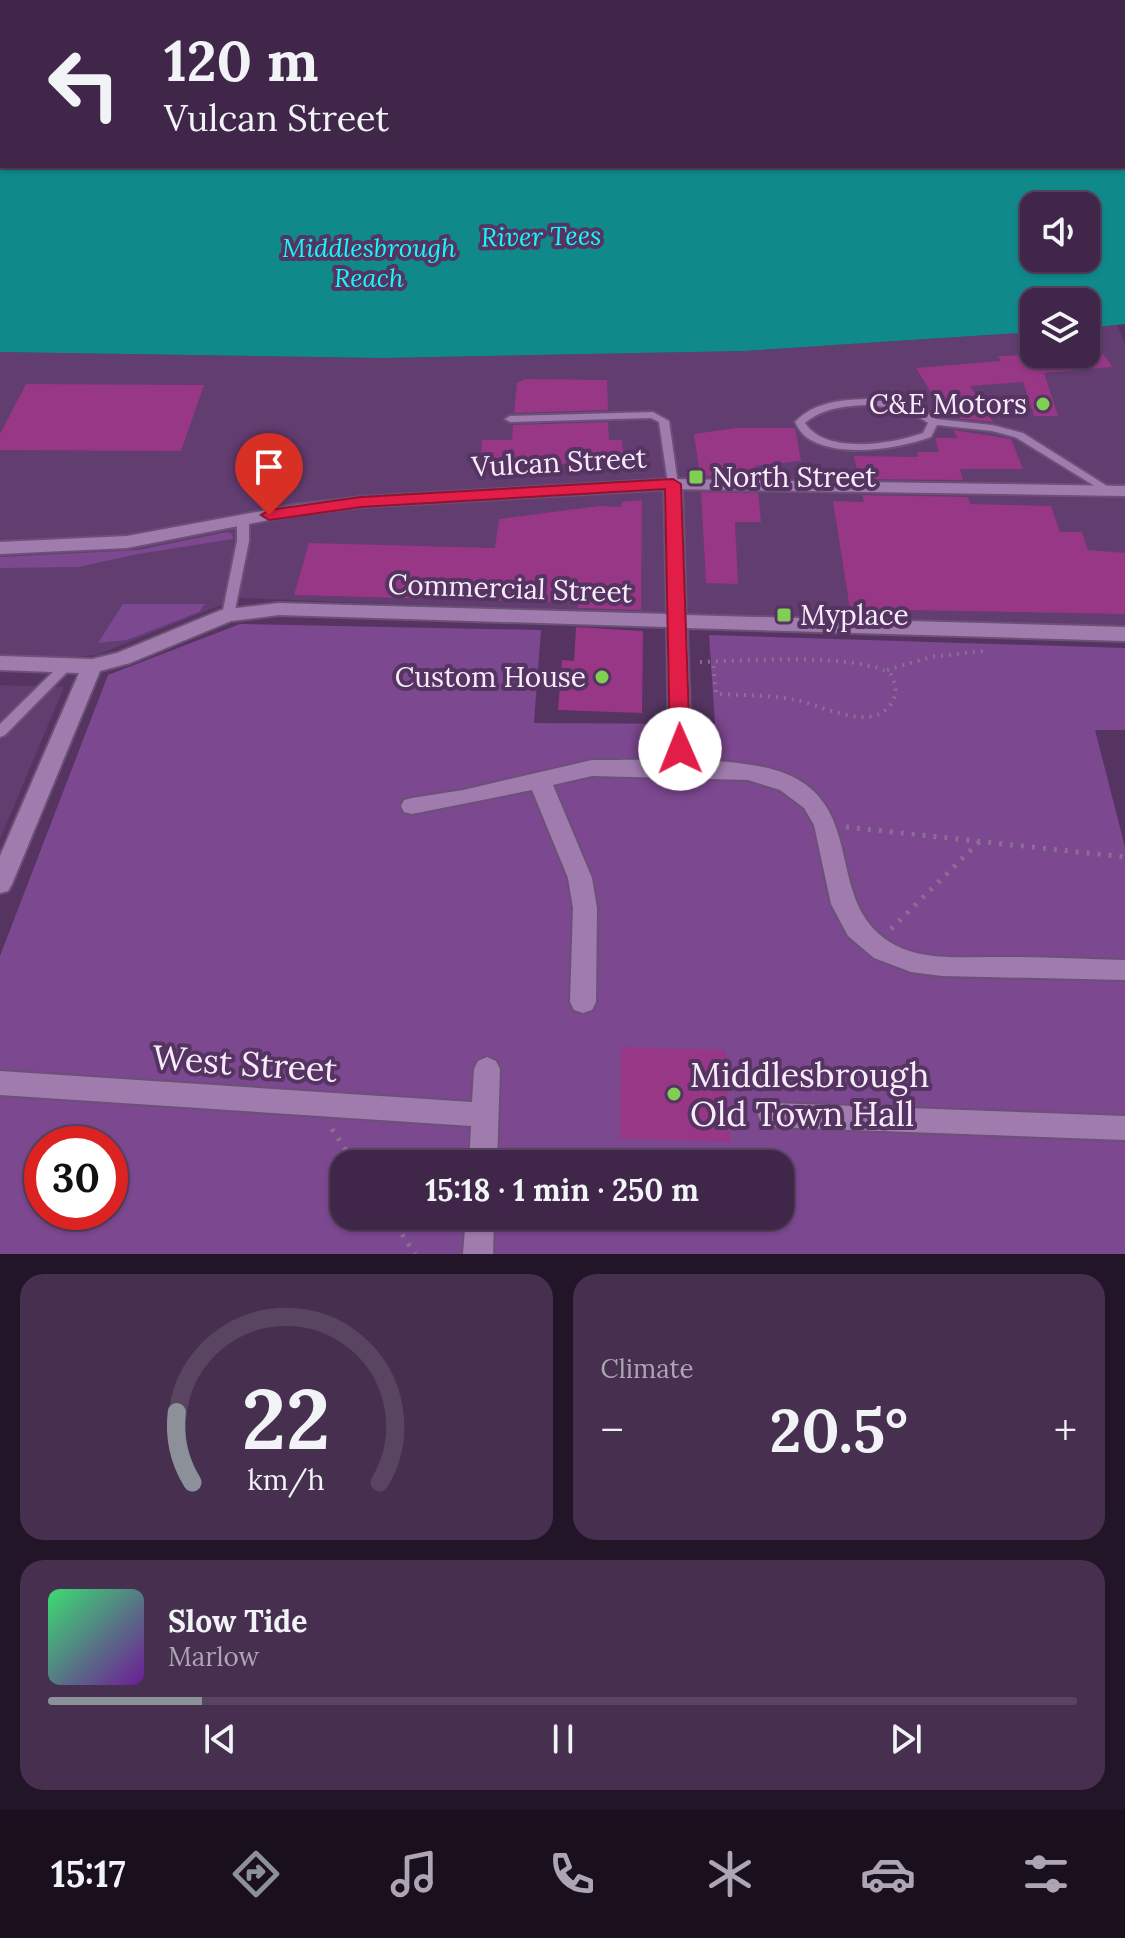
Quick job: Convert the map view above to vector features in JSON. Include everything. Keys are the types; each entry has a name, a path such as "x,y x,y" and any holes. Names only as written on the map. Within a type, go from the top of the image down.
{"street":[{"name":"Vulcan Street","path":"0,548 127,542 243,519 361,502 673,484 1118,491"},
{"path":"673,484 680,749"},
{"name":"Commercial Street","path":"0,663 92,666 145,649 228,615 279,609 1125,634"},
{"path":"0,884 92,666"},
{"path":"412,806 592,768 748,772 772,776 798,787 815,805 827,825 838,893 848,917 865,939 885,952 921,964 1125,970"},
{"path":"540,781 580,878 585,908 583,1002"},
{"path":"484,1150 487,1069"},
{"name":"West Street","path":"0,1083 485,1115"},
{"path":"772,1115 1125,1128"},
{"path":"478,1254 479,1230"}],"lane":[{"path":"933,422 927,435 892,445 818,443 802,431 800,422 817,409 859,403 897,404 925,413 933,422 992,428 1019,435 1118,491"},
{"path":"510,419 653,415 664,421 673,484"},
{"path":"228,615 243,541 243,519"},
{"path":"0,732 67,665"}],"path":[{"path":"678,662 841,662 868,664 887,670 931,657 989,650"},
{"path":"713,662 716,694 768,695 812,703 854,717 874,716 889,708 896,695 896,684 887,670"},
{"path":"827,825 1125,857"},
{"path":"875,945 981,840"},
{"path":"315,1104 346,1150"},
{"path":"399,1230 415,1254"}],"shaded area":[{"path":"1117,325 1125,344 1125,632 238,598 97,655 0,663 0,352 383,358 744,351 1020,333 1020,368 1100,368 1100,327"},
{"path":"227,532 232,534 233,539 78,567 0,568 0,557 139,550"},
{"path":"123,604 205,604 199,612 127,640 98,643"},
{"path":"240,624 541,630 534,723 715,724 709,635 1125,648 1125,730 1095,730 1125,847 1125,1254 0,1254 0,956 108,675"},
{"path":"0,685 64,687 0,839"}],"water":[{"name":"Middlesbrough Reach","path":"0,168 1125,168 1125,324 1100,327 1100,288 1020,288 1020,333 744,351 383,358 0,352"}],"building":[{"path":"1100,350 1113,367 1044,373 1058,416 1034,416 1023,382 970,386 993,422 946,417 916,368 1001,361 998,356 1020,356 1020,368 1100,368"},
{"path":"525,379 607,380 608,410 514,413 517,383"},
{"path":"26,384 204,385 181,451 0,450 0,434"},
{"path":"608,422 609,440 622,440 624,464 480,464 482,440 512,440 513,425"},
{"path":"736,428 795,428 801,461 755,466 756,477 700,476 694,434"},
{"path":"953,430 1011,439 1023,469 960,469 963,480 859,479 854,456 918,457 917,452 939,452 935,438 958,438"},
{"path":"701,492 758,493 761,522 735,522 738,584 706,583"},
{"path":"862,495 968,497 970,504 1051,506 1060,532 1082,532 1088,550 1125,553 1125,614 850,609 833,501 864,502"},
{"path":"642,500 641,610 578,608 578,603 294,595 309,543 495,548 499,519 599,506 621,507 622,502"},
{"name":"Custom House","path":"576,627 643,631 642,713 558,710 562,660 574,661"},
{"name":"Middlesbrough Old Town Hall","path":"621,1047 726,1050 730,1142 620,1138"}],"place":[{"name":"C&E Motors","path":"1043,404"},
{"name":"North Street","path":"696,477"},
{"name":"Myplace","path":"784,615"},
{"name":"Custom House","path":"602,677"},
{"name":"Middlesbrough Old Town Hall","path":"674,1094"}],"route":[{"path":"269,515 361,502 673,484 680,749"}],"water label":[{"name":"River Tees","path":"541,236"}]}
